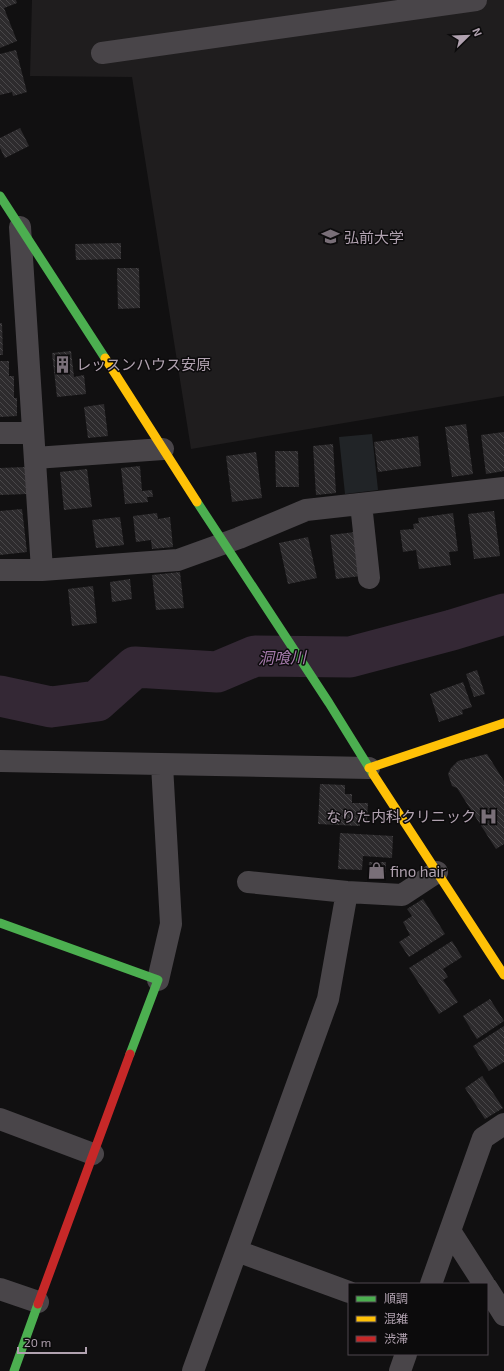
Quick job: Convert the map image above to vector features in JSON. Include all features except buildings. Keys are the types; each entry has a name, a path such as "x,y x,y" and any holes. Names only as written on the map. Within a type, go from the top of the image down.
{"street":[{"path":"102,53 476,0"},
{"path":"0,196 504,975"},
{"path":"20,227 42,570"},
{"path":"0,434 33,433"},
{"path":"35,458 163,449"},
{"path":"0,570 42,570 178,560 306,510 504,488"},
{"path":"361,504 370,578"},
{"path":"0,761 369,768 504,723"},
{"path":"14,1371 38,1302 158,980 171,924 162,765"},
{"path":"248,882 347,892 402,895 437,872"},
{"path":"193,1371 328,999 347,892"},
{"path":"0,922 158,980"},
{"path":"0,1119 93,1154"},
{"path":"431,1283 483,1138 504,1124"},
{"path":"450,1231 483,1283"},
{"path":"237,1251 348,1292"},
{"path":"0,1289 38,1302"},
{"path":"488,1290 504,1314"},
{"path":"400,1371 406,1355"}],"shaded area":[{"name":"弘前大学","path":"32,0 504,0 504,396 191,449 132,77 30,76"},
{"path":"372,434 378,490 345,494 339,437"}],"waterway":[{"name":"洞喰川","path":"0,696 51,707 97,701 135,667 217,672 255,656 350,657 452,630 504,614"}],"traffic: fast":[{"path":"0,196 105,358"},
{"path":"197,502 329,703 373,774"},
{"path":"0,923 158,980 130,1054"},
{"path":"14,1371 38,1304"}],"traffic: slow":[{"path":"105,358 197,502"},
{"path":"369,768 504,723"},
{"path":"373,774 504,975"}],"traffic: jam":[{"path":"38,1304 130,1054"}],"place":[{"name":"弘前大学","path":"331,237"},
{"name":"レッスンハウス安原","path":"63,364"},
{"name":"なりた内科クリニック","path":"489,816"},
{"name":"fino hair","path":"377,871"}]}
